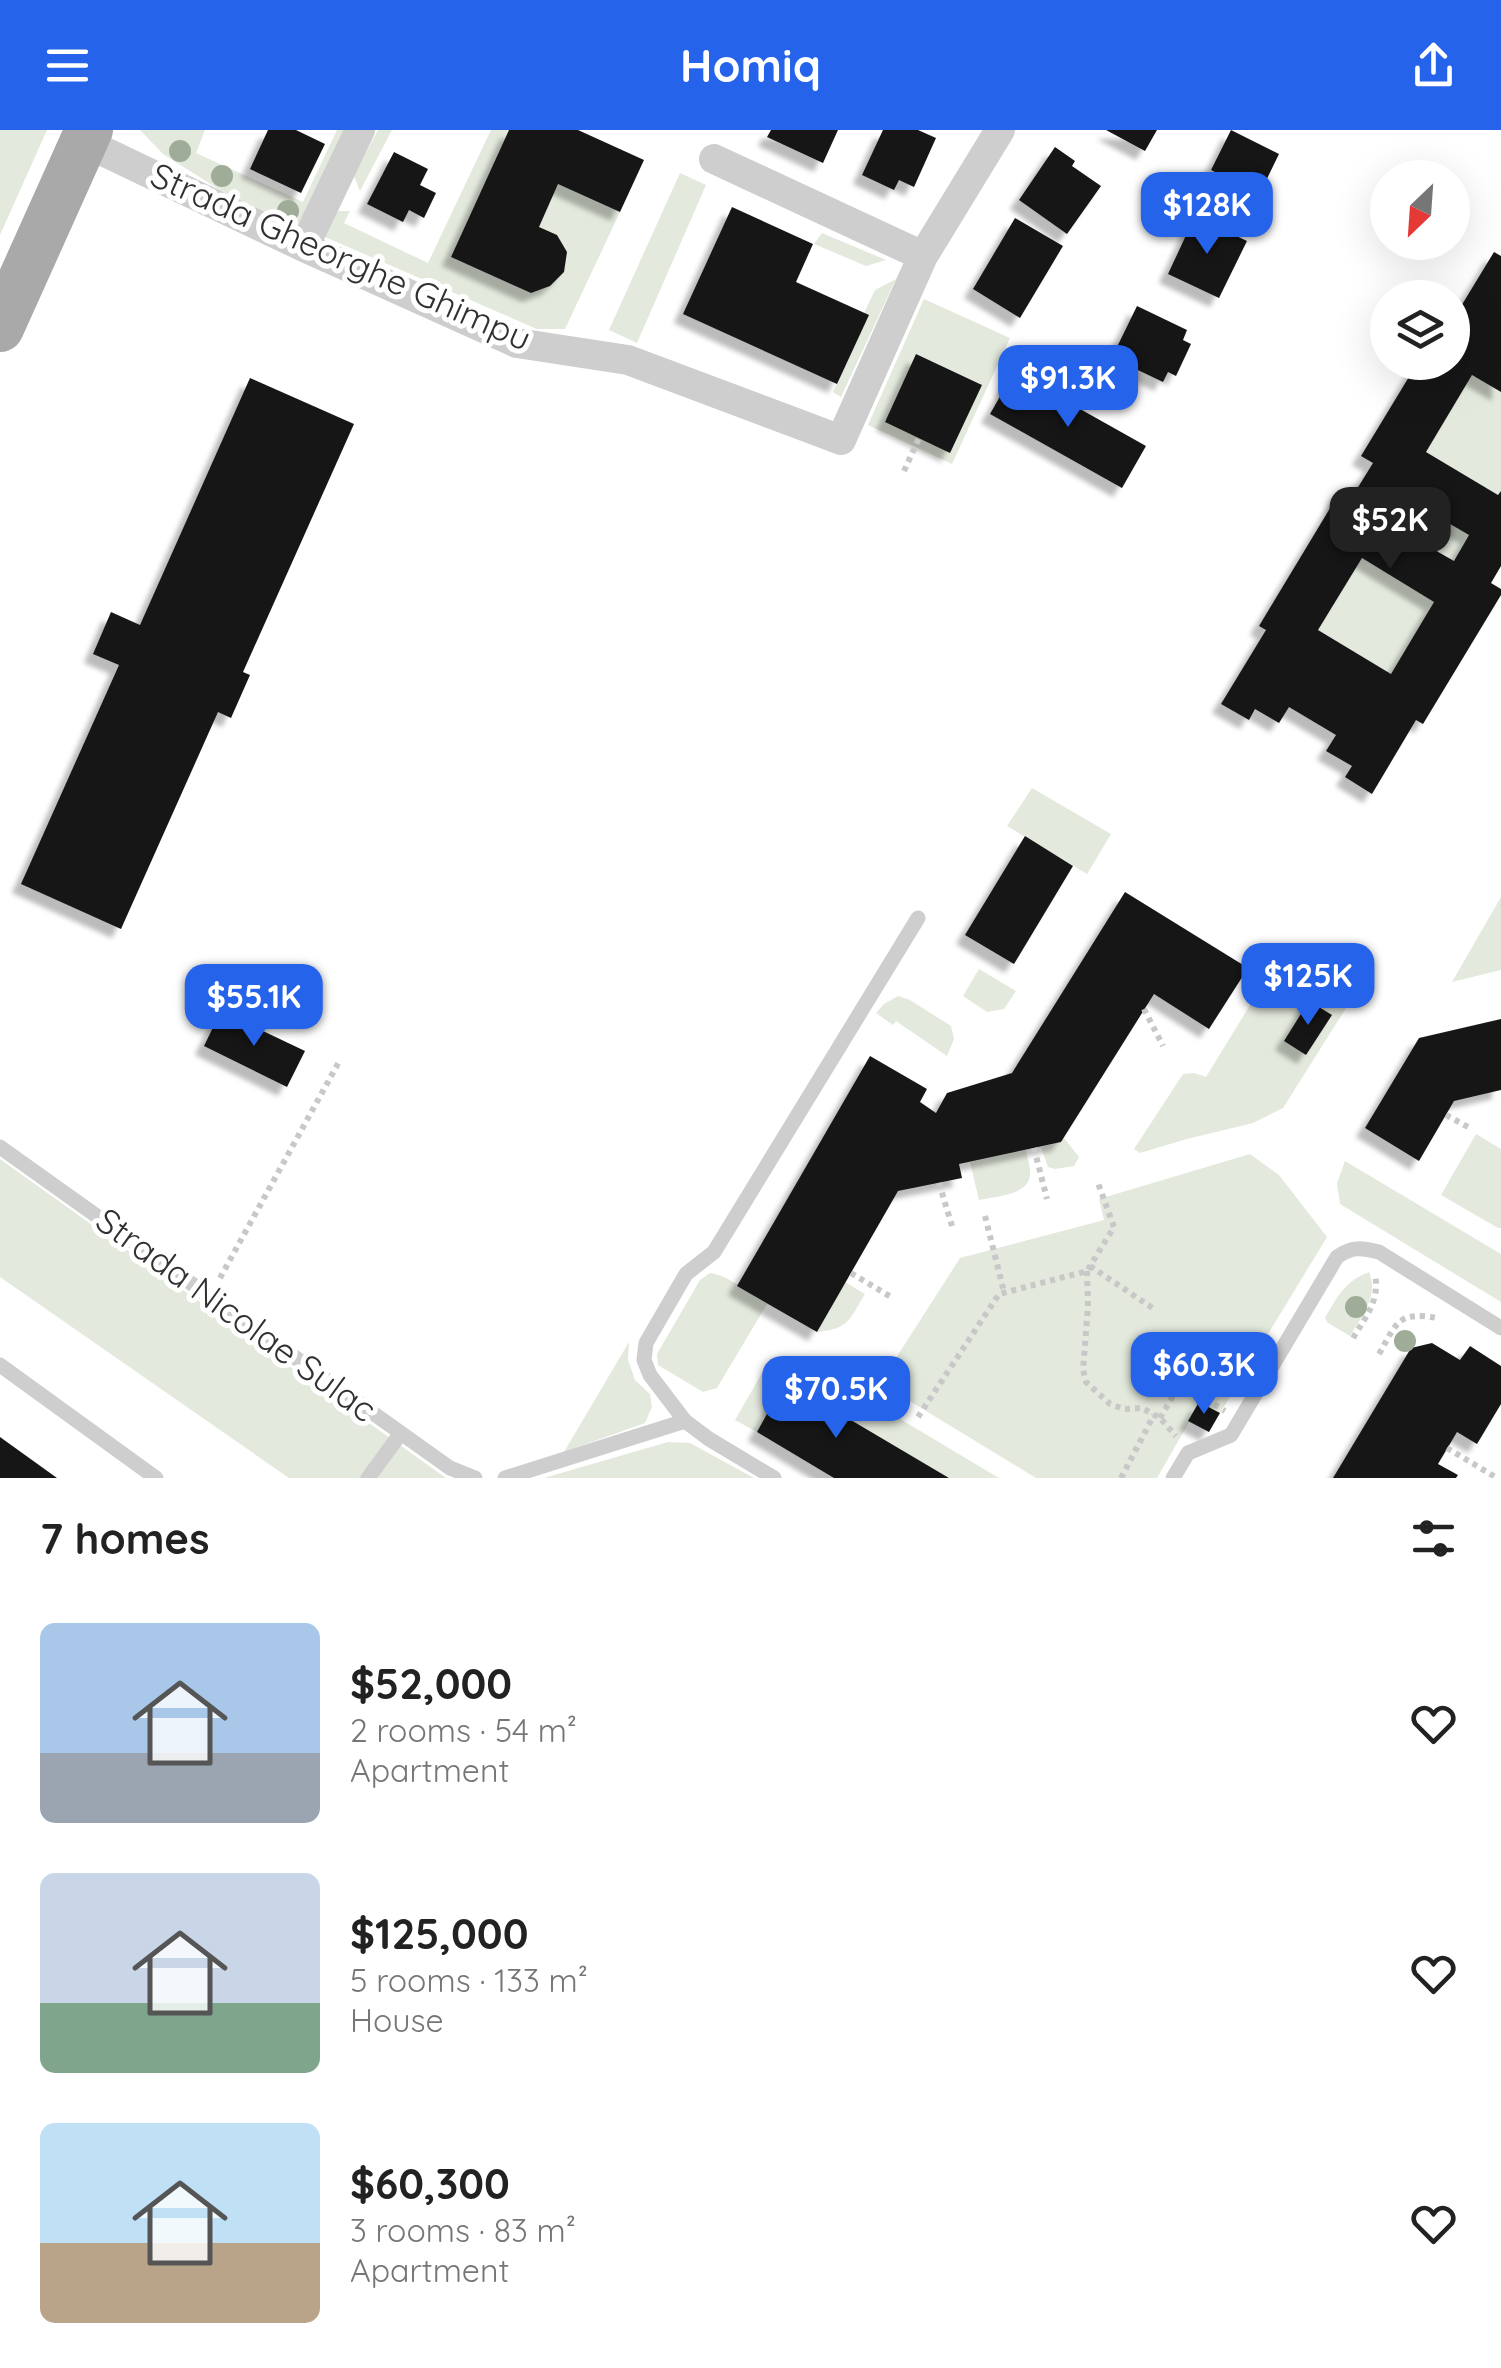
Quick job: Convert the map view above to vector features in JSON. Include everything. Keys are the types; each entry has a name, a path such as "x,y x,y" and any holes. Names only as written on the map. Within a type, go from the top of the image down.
{"main road":[{"path":"0,328 86,136"}],"street":[{"path":"304,247 360,130"},
{"name":"Strada Gheorghe Ghimpu","path":"86,136 304,247 517,343 628,360 841,440 923,256 1000,130"},
{"path":"714,159 923,256"}],"lane":[{"path":"774,1478 685,1421 650,1375 644,1360 646,1342 686,1274 714,1252 918,918"},
{"name":"Strada Nicolae Sulac","path":"0,1147 450,1468 474,1478"},
{"path":"1173,1478 1188,1453 1231,1435 1338,1257 1348,1250 1378,1252 1501,1328"},
{"path":"0,1365 156,1478"},
{"path":"505,1478 685,1421"},
{"path":"368,1478 401,1433"}],"path":[{"path":"904,470 919,438"},
{"path":"1144,1010 1162,1046"},
{"path":"210,1296 340,1060"},
{"path":"1446,1114 1470,1128"},
{"path":"1034,1148 1047,1199"},
{"path":"939,1182 952,1226"},
{"path":"1098,1184 1114,1227 1089,1268 1083,1370 1086,1382 1110,1404 1142,1408 1158,1416 1188,1453"},
{"path":"985,1216 1004,1292"},
{"path":"918,1417 998,1294 1089,1268 1154,1309"},
{"path":"850,1273 891,1297"},
{"path":"1379,1354 1398,1320 1407,1316 1444,1319"},
{"path":"1120,1478 1197,1356"},
{"path":"1180,1384 1226,1412"},
{"path":"1448,1448 1497,1478"}],"shaded area":[{"path":"0,130 47,130 0,235"},
{"path":"140,130 205,130 196,153 303,202 337,130 345,130 305,220 293,225 220,190 163,154"},
{"path":"378,130 392,130 360,191 354,176"},
{"path":"491,130 509,130 451,257 531,293 550,286 564,272 539,227 558,184 620,212 565,329 537,329 325,237 336,211 350,211 344,223 428,263"},
{"path":"680,173 706,185 637,343 609,330"},
{"path":"822,233 886,260 866,266 814,244"},
{"path":"896,279 841,397 833,392 868,316 864,313 875,290"},
{"path":"924,299 1010,338 952,464 868,425","holes":["916,354 981,384 950,452 885,422"]},
{"path":"1472,375 1501,392 1498,495 1426,452"},
{"path":"1400,495 1469,535 1454,561 1384,521"},
{"path":"1362,558 1434,602 1391,674 1318,630"},
{"path":"1032,788 1111,834 1087,874 1007,826"},
{"path":"1501,897 1501,970 1452,982"},
{"path":"1288,943 1303,952 1370,970 1283,1108 1253,1123 1140,1153 1134,1149 1183,1074 1206,1077"},
{"path":"979,969 1016,991 1004,1009 987,1012 963,996"},
{"path":"898,996 951,1026 954,1039 947,1056 896,1021 893,1025 876,1013"},
{"path":"1476,1134 1501,1149 1501,1228 1441,1195"},
{"path":"1064,1138 1079,1157 1074,1166 1048,1167 1041,1147"},
{"path":"1026,1150 1028,1182 1010,1194 979,1200 970,1162"},
{"path":"1250,1154 1279,1175 1327,1237 1220,1413 1200,1403 1157,1478 1036,1478 880,1383 960,1258 1104,1220 1099,1199"},
{"path":"0,1159 446,1478 289,1478 0,1277"},
{"path":"1345,1161 1501,1254 1501,1302 1340,1204 1337,1183"},
{"path":"1369,1272 1371,1298 1350,1336 1325,1318 1348,1285"},
{"path":"710,1273 731,1281 767,1304 717,1388 703,1392 658,1365 657,1354 700,1280"},
{"path":"845,1282 865,1294 847,1322 817,1332"},
{"path":"629,1342 628,1360 635,1380 650,1394 652,1407 645,1423 564,1452"},
{"path":"778,1357 808,1364 999,1478 949,1478 786,1381 757,1432 735,1420 766,1366"},
{"path":"668,1442 690,1443 754,1478 544,1478"}],"building":[{"path":"268,130 296,130 325,144 301,193 250,169"},
{"path":"509,130 578,130 644,160 620,212 558,184 539,227 557,235 567,252 564,272 550,286 531,293 451,257"},
{"path":"771,130 838,130 823,163 767,137"},
{"path":"883,130 918,130 936,138 914,187 899,180 894,190 862,175"},
{"path":"1106,130 1157,130 1145,151"},
{"path":"1231,130 1279,154 1259,195 1211,170"},
{"path":"1055,147 1075,161 1072,166 1101,186 1067,234 1019,200"},
{"path":"394,152 428,169 420,185 436,193 424,218 409,210 403,222 367,204"},
{"path":"732,207 813,244 796,282 869,315 837,384 683,314"},
{"path":"1195,216 1247,241 1219,298 1168,274"},
{"path":"1015,218 1063,246 1020,318 973,289"},
{"path":"1494,252 1501,256 1501,392 1472,375 1470,378 1470,291"},
{"path":"1137,306 1187,330 1183,340 1191,344 1176,376 1168,372 1163,382 1121,362 1125,353 1116,349"},
{"path":"916,354 982,385 950,453 885,422"},
{"path":"1014,372 1146,446 1122,488 990,414"},
{"path":"250,378 354,424 243,672 250,675 231,718 218,712 121,929 21,884 119,665 93,654 111,612 140,625"},
{"path":"1407,380 1469,380 1426,452 1498,495 1501,491 1501,566 1491,583 1501,589 1501,595 1423,724 1416,720 1372,794 1345,777 1352,766 1326,751 1336,735 1289,707 1279,723 1255,709 1249,720 1221,704 1266,630 1259,626 1341,490 1352,497 1373,463 1361,456","holes":["1400,495 1469,535 1454,561 1384,521","1362,558 1434,602 1391,674 1318,630"]},
{"path":"1025,836 1073,866 1014,964 965,935"},
{"path":"1125,892 1248,968 1209,1029 1154,994 1061,1142 959,1164 962,1178 898,1191 817,1332 737,1286 870,1056 927,1089 920,1102 936,1113 947,1093 1012,1073"},
{"path":"1309,1001 1332,1015 1306,1055 1284,1041"},
{"path":"221,1011 305,1051 287,1087 204,1046"},
{"path":"1501,1019 1501,1090 1454,1101 1419,1161 1365,1128 1419,1038"},
{"path":"1170,1338 1185,1346 1163,1385 1148,1376"},
{"path":"1432,1343 1460,1360 1470,1346 1501,1366 1501,1404 1477,1444 1457,1432 1438,1464 1458,1475 1456,1478 1333,1478 1411,1348"},
{"path":"785,1381 949,1478 834,1478 757,1432"},
{"path":"1199,1402 1220,1413 1209,1432 1188,1421"},
{"path":"0,1437 57,1478 0,1478"}]}
